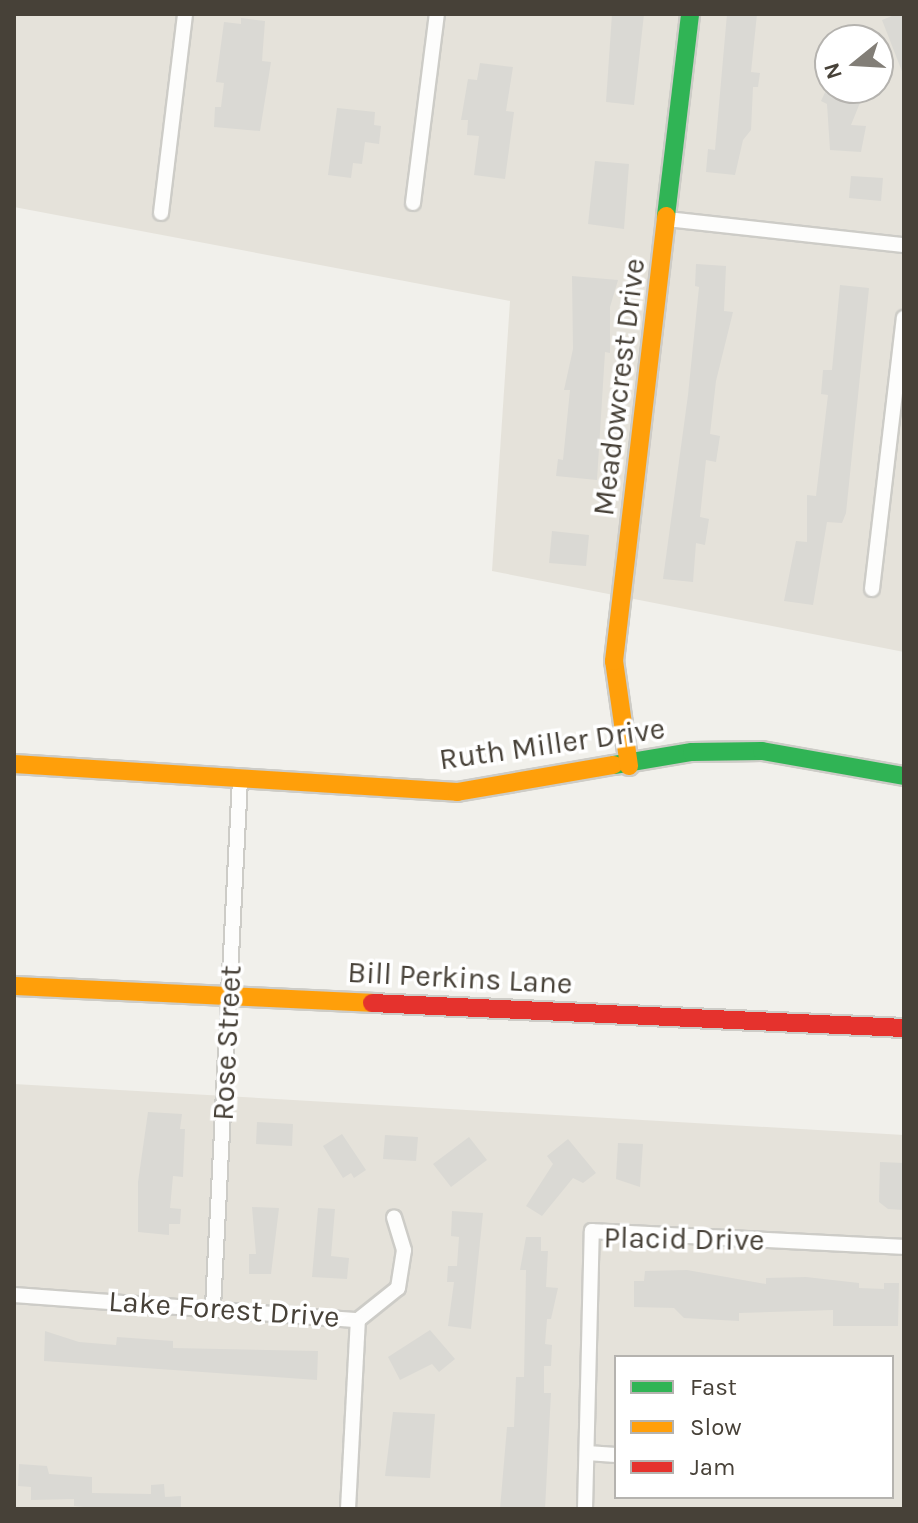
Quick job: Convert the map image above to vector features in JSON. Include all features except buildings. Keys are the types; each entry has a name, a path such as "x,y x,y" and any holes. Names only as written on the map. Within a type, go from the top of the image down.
{"street":[{"path":"161,213 185,14"},
{"path":"413,203 437,14"},
{"name":"Meadowcrest Drive","path":"629,766 614,661 690,14"},
{"path":"667,219 904,245"},
{"path":"872,589 904,318"},
{"name":"Ruth Miller Drive","path":"14,764 457,792 629,766 692,752 762,751 904,776"},
{"name":"Rose Street","path":"213,1307 240,779"},
{"name":"Bill Perkins Lane","path":"14,986 904,1028"},
{"name":"Lake Forest Drive","path":"14,1295 213,1307 358,1320 398,1288 404,1250 394,1217"},
{"name":"Placid Drive","path":"585,1509 592,1231 904,1247"},
{"path":"348,1509 358,1320"},
{"path":"587,1453 614,1455"}],"shaded area":[{"path":"14,14 904,14 904,652 492,571 510,301 14,207"},
{"path":"14,1084 904,1135 904,1509 14,1509"}],"traffic: fast":[{"path":"666,216 690,14"},
{"path":"614,765 692,752 762,751 904,776"}],"traffic: slow":[{"path":"629,766 614,661 666,216"},
{"path":"14,764 457,792 614,765"},
{"path":"14,986 372,1003"}],"traffic: jam":[{"path":"372,1003 904,1028"}]}
